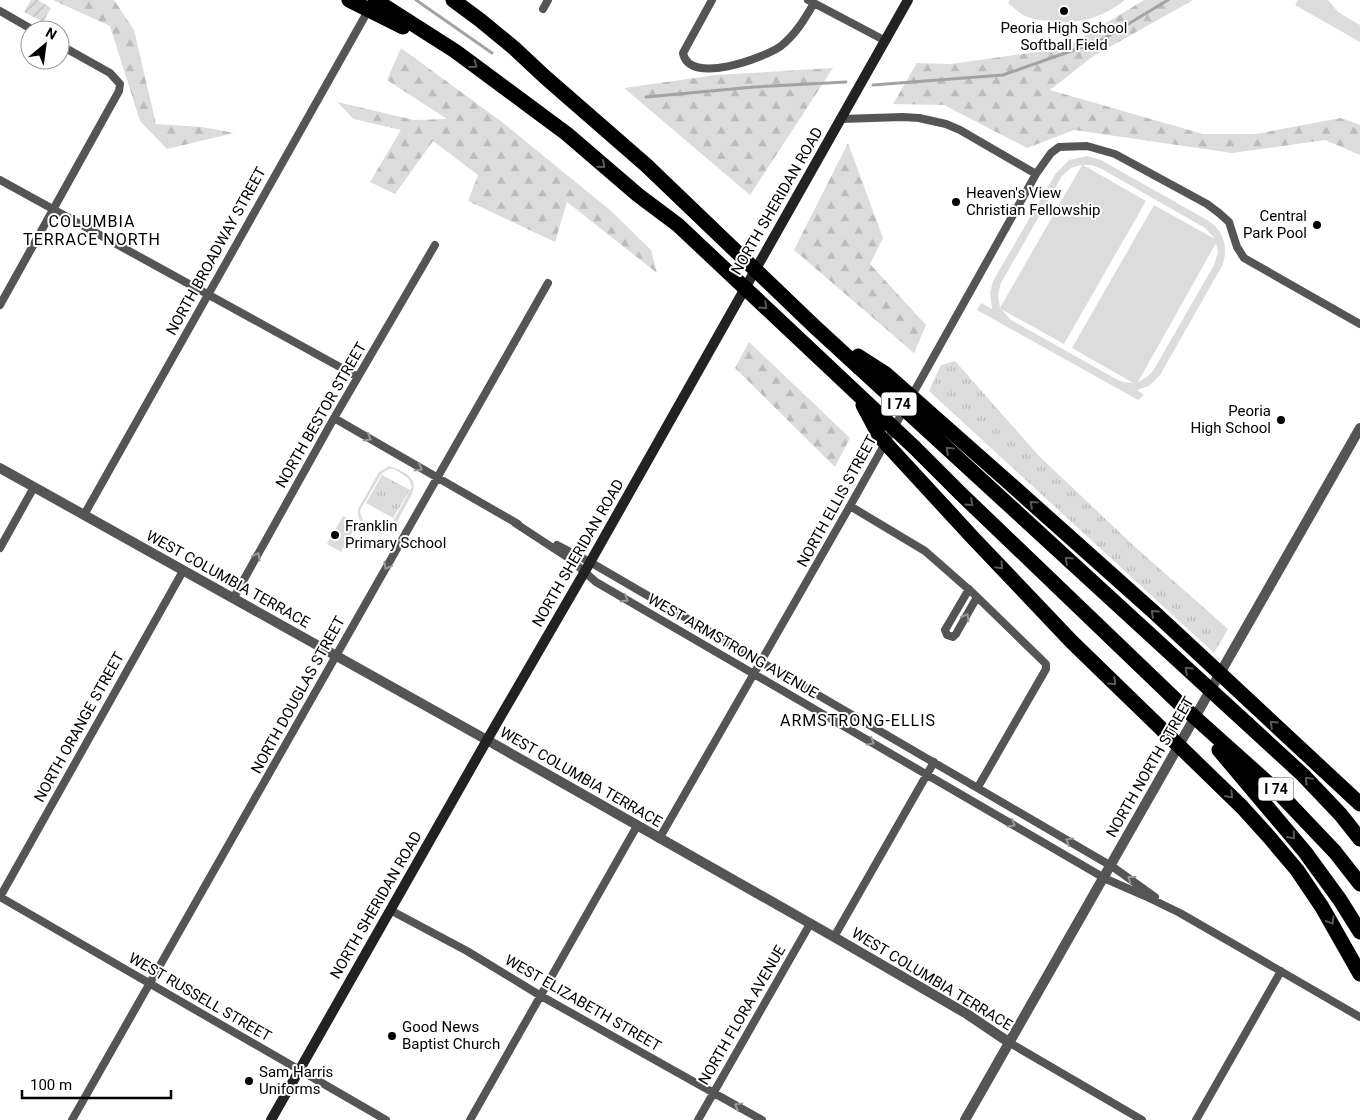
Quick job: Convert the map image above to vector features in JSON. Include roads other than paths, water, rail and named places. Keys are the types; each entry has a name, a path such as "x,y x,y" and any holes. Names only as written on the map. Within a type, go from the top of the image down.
{"highway":[{"path":"348,0 455,51"},
{"name":"I 74","path":"374,0 455,51 567,134 638,195 678,225 916,448 960,493 1181,705 1278,792 1329,845 1360,884"},
{"name":"I 74","path":"452,0 514,48 646,165 815,327 1303,775 1341,814 1360,839"},
{"path":"815,327 886,374 1156,614 1360,804"},
{"path":"858,395 880,437 925,487 1090,659 1242,807 1284,854 1322,907 1360,974"},
{"path":"1181,705 1305,852 1340,900 1360,932"},
{"path":"1341,814 1360,828"}],"main road":[{"name":"NORTH SHERIDAN ROAD","path":"271,1120 908,0"}],"street":[{"name":"NORTH BROADWAY STREET","path":"84,515 374,0"},
{"path":"543,9 548,0"},
{"path":"712,0 684,49 683,55 685,59 697,66 707,68 739,64 765,55 782,45 795,32 811,2 884,40"},
{"path":"0,11 20,23"},
{"path":"0,305 118,92 120,84 110,73 70,51"},
{"path":"841,119 911,118 946,124 960,130 1036,174"},
{"name":"NORTH ELLIS STREET","path":"659,839 762,662 1036,174 1051,153 1059,147 1087,146 1116,154 1207,204 1229,222 1240,254 1248,261 1360,324"},
{"path":"0,180 358,377"},
{"name":"NORTH BESTOR STREET","path":"233,599 334,418 434,246"},
{"name":"NORTH DOUGLAS STREET","path":"72,1120 548,283"},
{"name":"WEST ARMSTRONG AVENUE","path":"334,418 515,523 590,562 934,762 1111,866 1180,913"},
{"name":"NORTH NORTH STREET","path":"965,1120 1360,428"},
{"name":"WEST COLUMBIA TERRACE","path":"0,468 487,740 834,937 967,1014 1010,1043 1137,1119"},
{"path":"0,548 34,487"},
{"path":"850,506 918,546 977,597 1046,664 1046,668 978,788"},
{"name":"WEST ARMSTRONG AVENUE","path":"515,523 570,559 596,582 754,675 1104,878 1152,898 1180,913 1360,1017"},
{"name":"NORTH ORANGE STREET","path":"0,897 183,571"},
{"path":"969,590 945,630 947,635 955,636 977,597"},
{"path":"834,937 934,762"},
{"path":"470,1120 637,826"},
{"name":"WEST RUSSELL STREET","path":"0,897 386,1120"},
{"name":"WEST ELIZABETH STREET","path":"390,910 467,951 541,996 762,1120"},
{"name":"NORTH FLORA AVENUE","path":"698,1120 810,924"},
{"path":"1196,1120 1281,971"},
{"path":"974,1104 977,1120"}],"waterway":[{"path":"416,0 492,53"},
{"path":"873,85 1003,75 1100,41 1168,0"},
{"path":"646,97 754,87 846,82"}],"place":[{"name":"Peoria High School Softball Field","path":"1064,11"},
{"name":"Heaven's View Christian Fellowship","path":"956,202"},
{"name":"Central Park Pool","path":"1317,225"},
{"name":"Peoria High School","path":"1281,420"},
{"name":"Franklin Primary School","path":"335,535"},
{"name":"Good News Baptist Church","path":"392,1036"},
{"name":"Sam Harris Uniforms","path":"249,1081"}],"district":[{"name":"COLUMBIA TERRACE NORTH","path":"92,230"},
{"name":"ARMSTRONG-ELLIS","path":"858,720"}]}
